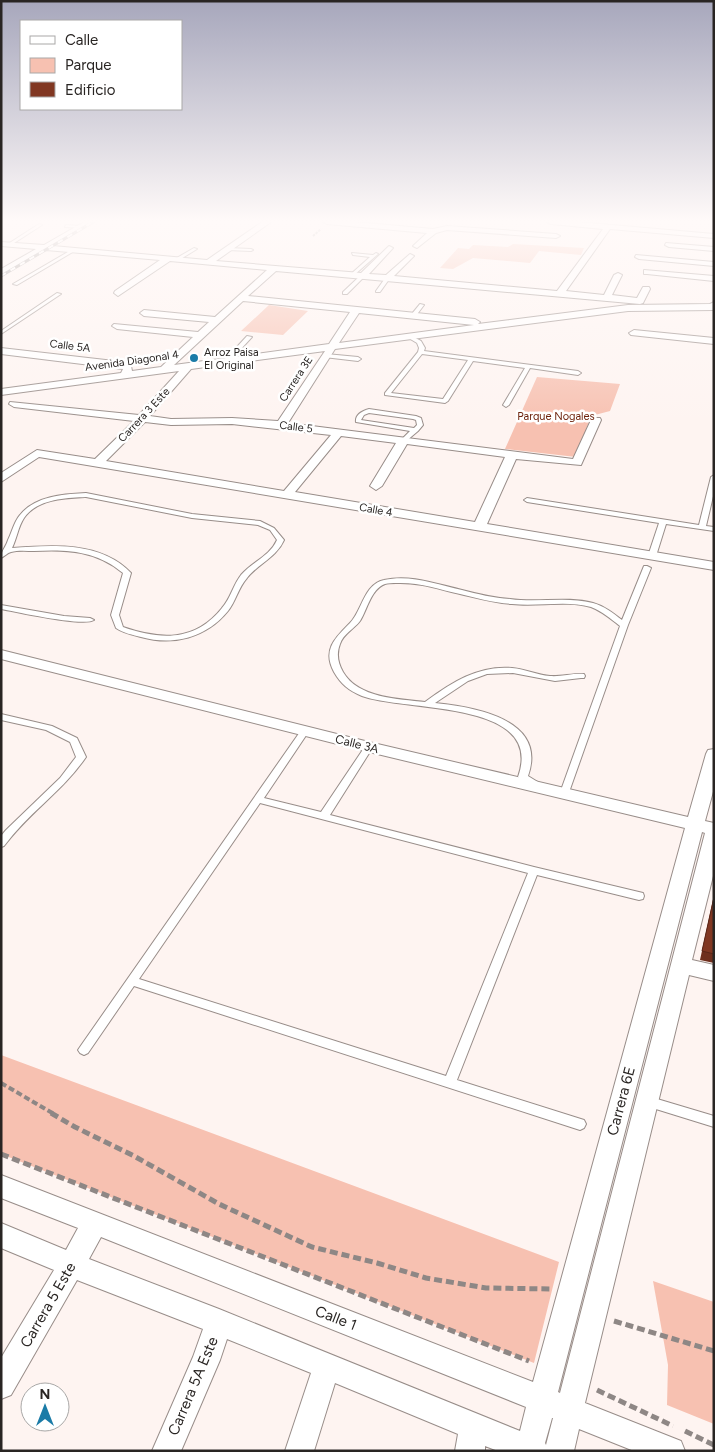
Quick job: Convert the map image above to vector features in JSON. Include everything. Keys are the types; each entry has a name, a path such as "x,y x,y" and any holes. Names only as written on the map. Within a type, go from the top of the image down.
{"street":[{"path":"118,293 123,290"},
{"path":"165,369 249,290"},
{"path":"514,290 606,298 637,318 714,341"},
{"path":"560,294 563,290"},
{"path":"606,298 610,290"},
{"path":"637,318 646,290"},
{"path":"240,298 498,324"},
{"name":"Avenida Diagonal 4","path":"1,392 628,308 637,318 714,306"},
{"name":"Carrera 3E","path":"281,425 356,310"},
{"path":"144,312 217,320"},
{"path":"117,326 200,335"},
{"name":"Calle 5A","path":"1,351 123,365 128,368 125,375"},
{"name":"Carrera 3 Este","path":"98,463 141,420 188,366"},
{"name":"Calle 5","path":"29,388 11,406 141,420 196,423 232,421 281,425 577,463 596,420"},
{"path":"287,495 338,433"},
{"path":"376,486 403,441"},
{"name":"Calle 4","path":"1,479 38,453 479,527 650,562 714,566"},
{"path":"479,527 512,455"},
{"name":"Calle 3A","path":"1,654 369,747 543,787 707,829"},
{"name":"Carrera 6E","path":"559,1451 681,965 707,829 714,754"},
{"name":"Carrera 6E","path":"531,1450 542,1399 571,1289 707,829"},
{"path":"681,965 714,973"},
{"name":"Calle 1","path":"1,1186 671,1451"},
{"name":"Carrera 5 Este","path":"1,1385 96,1224"},
{"path":"1,1235 327,1366 472,1439 531,1450"},
{"name":"Carrera 5A Este","path":"166,1451 206,1360 219,1322"},
{"path":"299,1451 327,1366"}],"lane":[{"path":"345,293 348,290"},
{"path":"1,333 59,294"},
{"path":"413,316 422,305"},
{"path":"226,362 248,337"},
{"path":"410,337 419,342 422,348 421,352 387,394 444,401 472,360"},
{"path":"421,352 578,373"},
{"path":"326,356 358,359"},
{"path":"506,405 528,367"},
{"path":"403,441 416,430 420,425 419,419 369,411 364,412 358,418 358,421 416,430"},
{"path":"702,528 714,477"},
{"path":"1,556 8,550 17,524 23,515 33,507 70,495 86,495 192,516 260,523 272,529 282,540 279,548 246,575 231,596 226,608 210,626 187,636 161,640 139,636 120,628 115,615 127,573 117,562 96,554 65,549 8,550"},
{"path":"527,500 714,530"},
{"path":"566,793 568,780 624,625 650,562 663,521"},
{"path":"543,787 523,777 528,756 524,742 515,729 500,718 428,704 384,700 360,692 342,680 334,664 337,640 357,620 374,590 383,582 406,579 428,582 467,594 514,602 565,602 594,606 624,625"},
{"path":"1,607 64,618 90,620"},
{"path":"428,704 459,682 472,675 490,670 510,670 548,678 582,676"},
{"path":"1,717 49,728 74,740 81,757 72,773 19,820 1,844"},
{"path":"84,1050 305,731"},
{"path":"324,816 369,747"},
{"path":"257,799 534,871 639,896"},
{"path":"450,1082 534,871"},
{"path":"132,981 580,1124"},
{"path":"647,1101 714,1122"}],"path":[{"path":"1,1083 75,1126 134,1156 219,1204 312,1247 426,1278 486,1288 571,1289"},
{"path":"1,1154 550,1369"},
{"path":"593,1315 714,1351"},
{"path":"576,1381 714,1444"}],"green space":[{"path":"269,305 308,311 283,335 241,331"},
{"name":"Parque Nogales","path":"537,377 620,384 610,411 591,416 576,457 505,449"},
{"path":"1,1055 559,1262 534,1363 1,1154"},
{"path":"653,1281 714,1302 714,1424 667,1405 668,1365"}],"building":[{"path":"714,897 714,954 702,951"}],"place":[{"name":"Arroz Paisa El Original","path":"194,358"}]}
